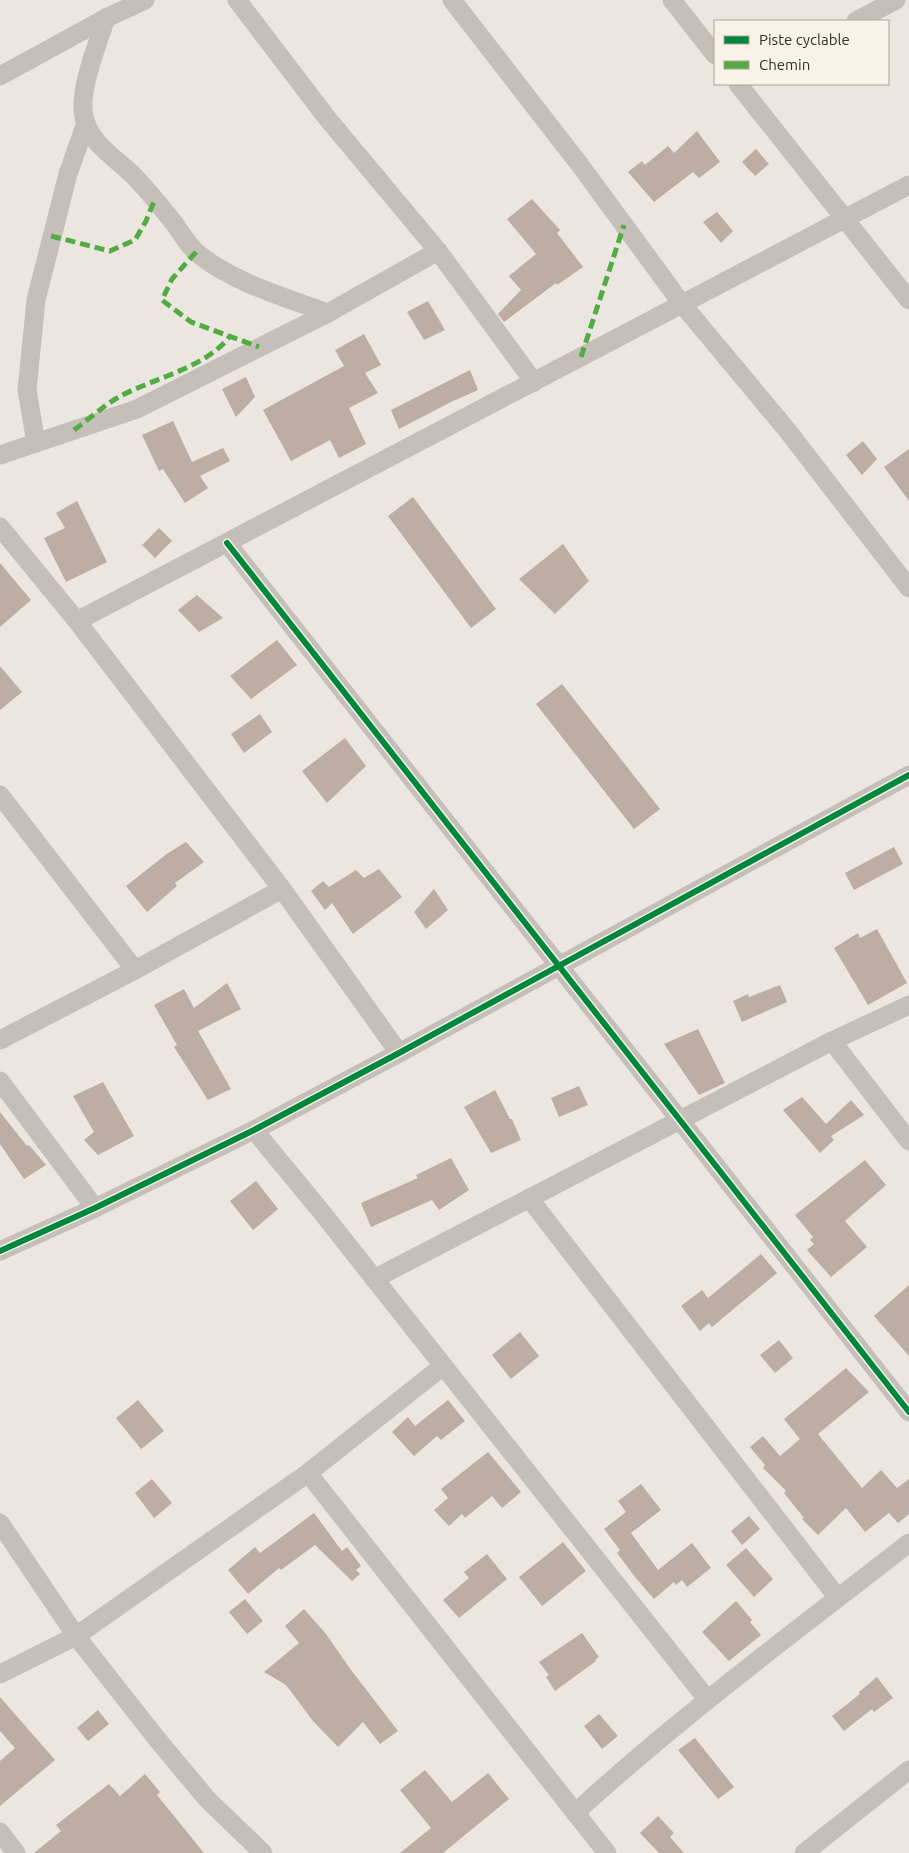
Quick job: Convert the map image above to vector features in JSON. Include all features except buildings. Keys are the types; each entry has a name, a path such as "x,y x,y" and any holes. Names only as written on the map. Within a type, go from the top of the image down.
{"street":[{"path":"0,76 106,18 145,0"},
{"path":"237,0 327,118 438,251 534,382"},
{"path":"452,0 580,165 682,304 787,430 905,577"},
{"path":"672,0 714,54"},
{"path":"858,20 896,0"},
{"path":"106,18 85,89 84,116 90,132 101,147 131,173 196,252 227,272 244,280 328,313"},
{"path":"739,85 909,300"},
{"path":"36,443 27,390 36,300 68,174 86,123"},
{"path":"77,621 909,185"},
{"path":"0,455 136,409 328,313 438,251"},
{"path":"0,527 77,621 282,889 398,1053"},
{"path":"227,543 557,966 909,1412"},
{"path":"0,1251 95,1208 254,1130 909,775"},
{"path":"0,795 136,970"},
{"path":"0,1040 136,970 282,889"},
{"path":"374,1279 832,1041 909,1004"},
{"path":"832,1041 909,1141"},
{"path":"0,1081 95,1208"},
{"path":"254,1130 707,1699"},
{"path":"529,1198 838,1598"},
{"path":"0,1674 76,1636 308,1473 443,1366"},
{"path":"308,1473 607,1853"},
{"path":"0,1523 76,1636 207,1799 263,1853"},
{"path":"575,1813 707,1699 909,1543"},
{"path":"804,1853 909,1770"},
{"path":"0,1832 16,1853"}],"marked path":[{"path":"51,236 110,251 135,240 146,221 155,199"},
{"path":"581,357 624,225"},
{"path":"196,252 172,279 162,300 191,322 259,347"},
{"path":"74,430 117,398 207,357 230,336"}],"cycle path":[{"path":"227,543 909,1412"},
{"path":"0,1251 95,1208 254,1130 909,775"}]}
